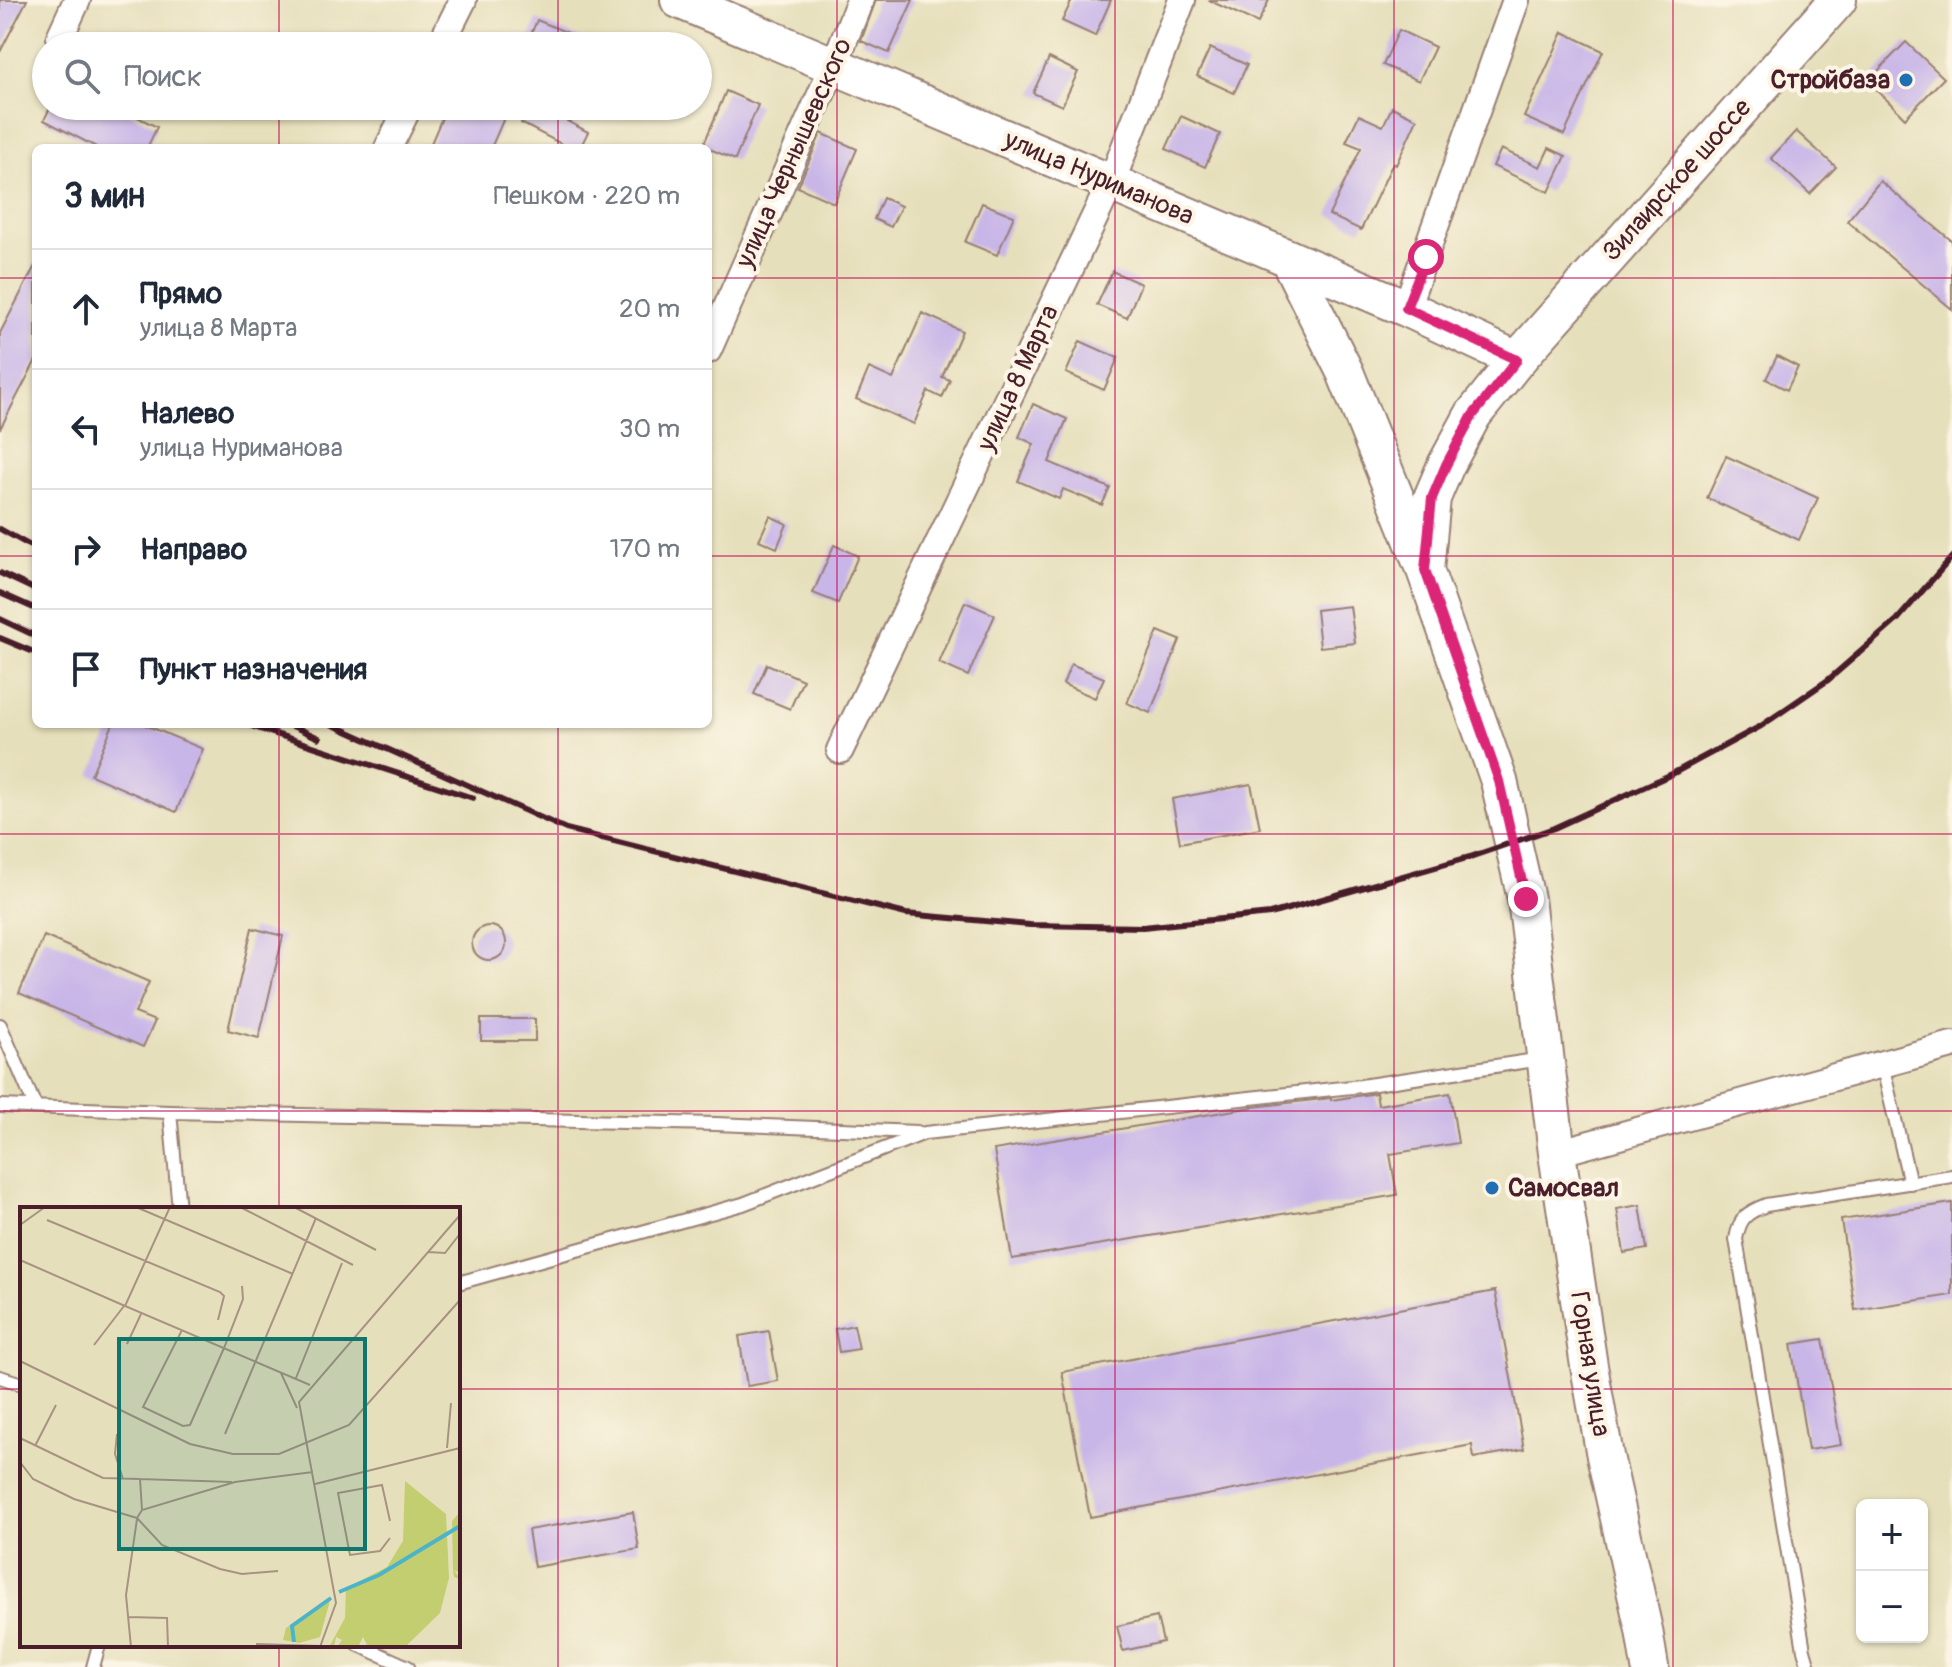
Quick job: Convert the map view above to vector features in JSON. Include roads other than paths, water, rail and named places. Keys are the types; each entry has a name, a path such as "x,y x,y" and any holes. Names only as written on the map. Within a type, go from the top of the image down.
{"main road":[{"name":"улица Нуриманова","path":"679,0 1406,308 1517,360"},
{"name":"Зилаирское шоссе","path":"1425,570 1432,498 1473,415 1517,360 1838,0"},
{"name":"Горная улица","path":"1288,258 1345,372 1425,570 1499,781 1526,899 1557,1153 1589,1366 1650,1667"}],"street":[{"path":"62,32 77,0"},
{"path":"447,32 463,0"},
{"name":"улица Чернышевского","path":"712,341 860,0"},
{"name":"улица 8 Марта","path":"840,750 1111,183 1182,0"},
{"path":"1406,308 1516,0"},
{"path":"390,144 402,120"},
{"path":"1557,1153 1952,1045"}],"lane":[{"path":"0,1025 35,1106"},
{"path":"0,1106 716,1124 925,1133 1361,1086 1546,1058"},
{"path":"1882,1064 1910,1183"},
{"path":"170,1112 179,1207"},
{"path":"460,1282 743,1204 925,1133"},
{"path":"1809,1667 1801,1635 1738,1254 1736,1239 1739,1224 1749,1212 1766,1205 1952,1176"},
{"path":"0,1377 20,1383"},
{"path":"93,1667 98,1647"},
{"path":"363,1647 408,1667"}],"railway":[{"path":"0,529 32,547"},
{"path":"340,728 566,829 906,914 1030,925 1143,927 1270,914 1470,857 1554,828 1672,774 1761,726 1828,680 1897,620 1952,557"},
{"path":"0,573 32,588"},
{"path":"0,593 32,607"},
{"path":"0,619 32,634"},
{"path":"0,638 32,651"},
{"path":"257,728 473,798"},
{"path":"297,728 319,738"}],"place":[{"name":"Стройбаза","path":"1906,80"},
{"name":"Самосвал","path":"1492,1188"}]}
